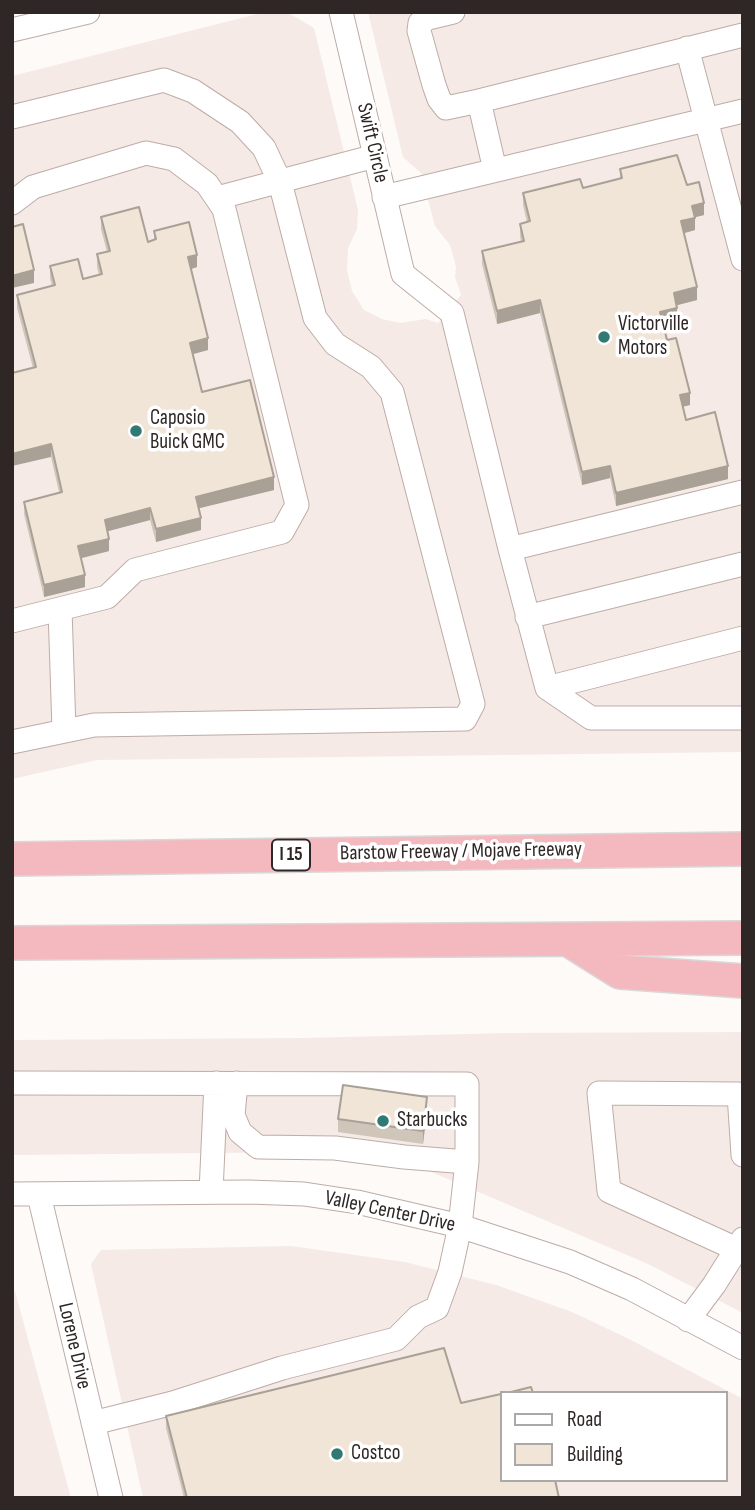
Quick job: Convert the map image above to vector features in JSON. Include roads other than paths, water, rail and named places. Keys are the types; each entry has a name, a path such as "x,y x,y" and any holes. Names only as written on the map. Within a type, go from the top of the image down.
{"highway":[{"path":"571,851 743,837"},
{"name":"Barstow Freeway / Mojave Freeway","path":"12,859 743,849"},
{"path":"12,943 743,938"},
{"path":"569,940 620,972 743,981"}],"street":[{"path":"12,30 88,12"},
{"name":"Swift Circle","path":"341,12 403,274 452,313 510,550"},
{"path":"453,12 419,23 419,32 434,85 446,108 743,35"},
{"path":"687,48 743,259"},
{"path":"12,117 164,80 193,92 240,122 264,148 280,182 315,318 335,344 371,367 392,392 473,704 464,719 94,725 12,741"},
{"path":"479,101 495,170"},
{"path":"384,197 743,111"},
{"path":"12,203 33,187 146,153 174,159 207,184 224,209 297,505 282,532 135,570 107,597 12,621"},
{"path":"217,198 375,156"},
{"path":"743,492 510,550 547,688 591,718 743,718"},
{"path":"527,617 743,564"},
{"path":"60,609 64,730"},
{"path":"547,688 743,638"},
{"path":"12,1083 467,1084 467,1162 460,1226 450,1272 437,1308 418,1317 396,1339 282,1368 173,1403 93,1423"},
{"path":"226,1083 240,1132 258,1147 335,1148 467,1162"},
{"path":"211,1192 226,1083"},
{"path":"688,1320 740,1247 609,1191 599,1093 739,1094 743,1155"},
{"name":"Valley Center Drive","path":"12,1194 211,1192 317,1196 357,1202 460,1226 570,1262 632,1289 743,1348"},
{"name":"Lorene Drive","path":"39,1195 111,1498"}],"place":[{"name":"Victorville Motors","path":"604,337"},
{"name":"Caposio Buick GMC","path":"136,431"},
{"name":"Starbucks","path":"383,1121"},
{"name":"Costco","path":"337,1454"}]}
